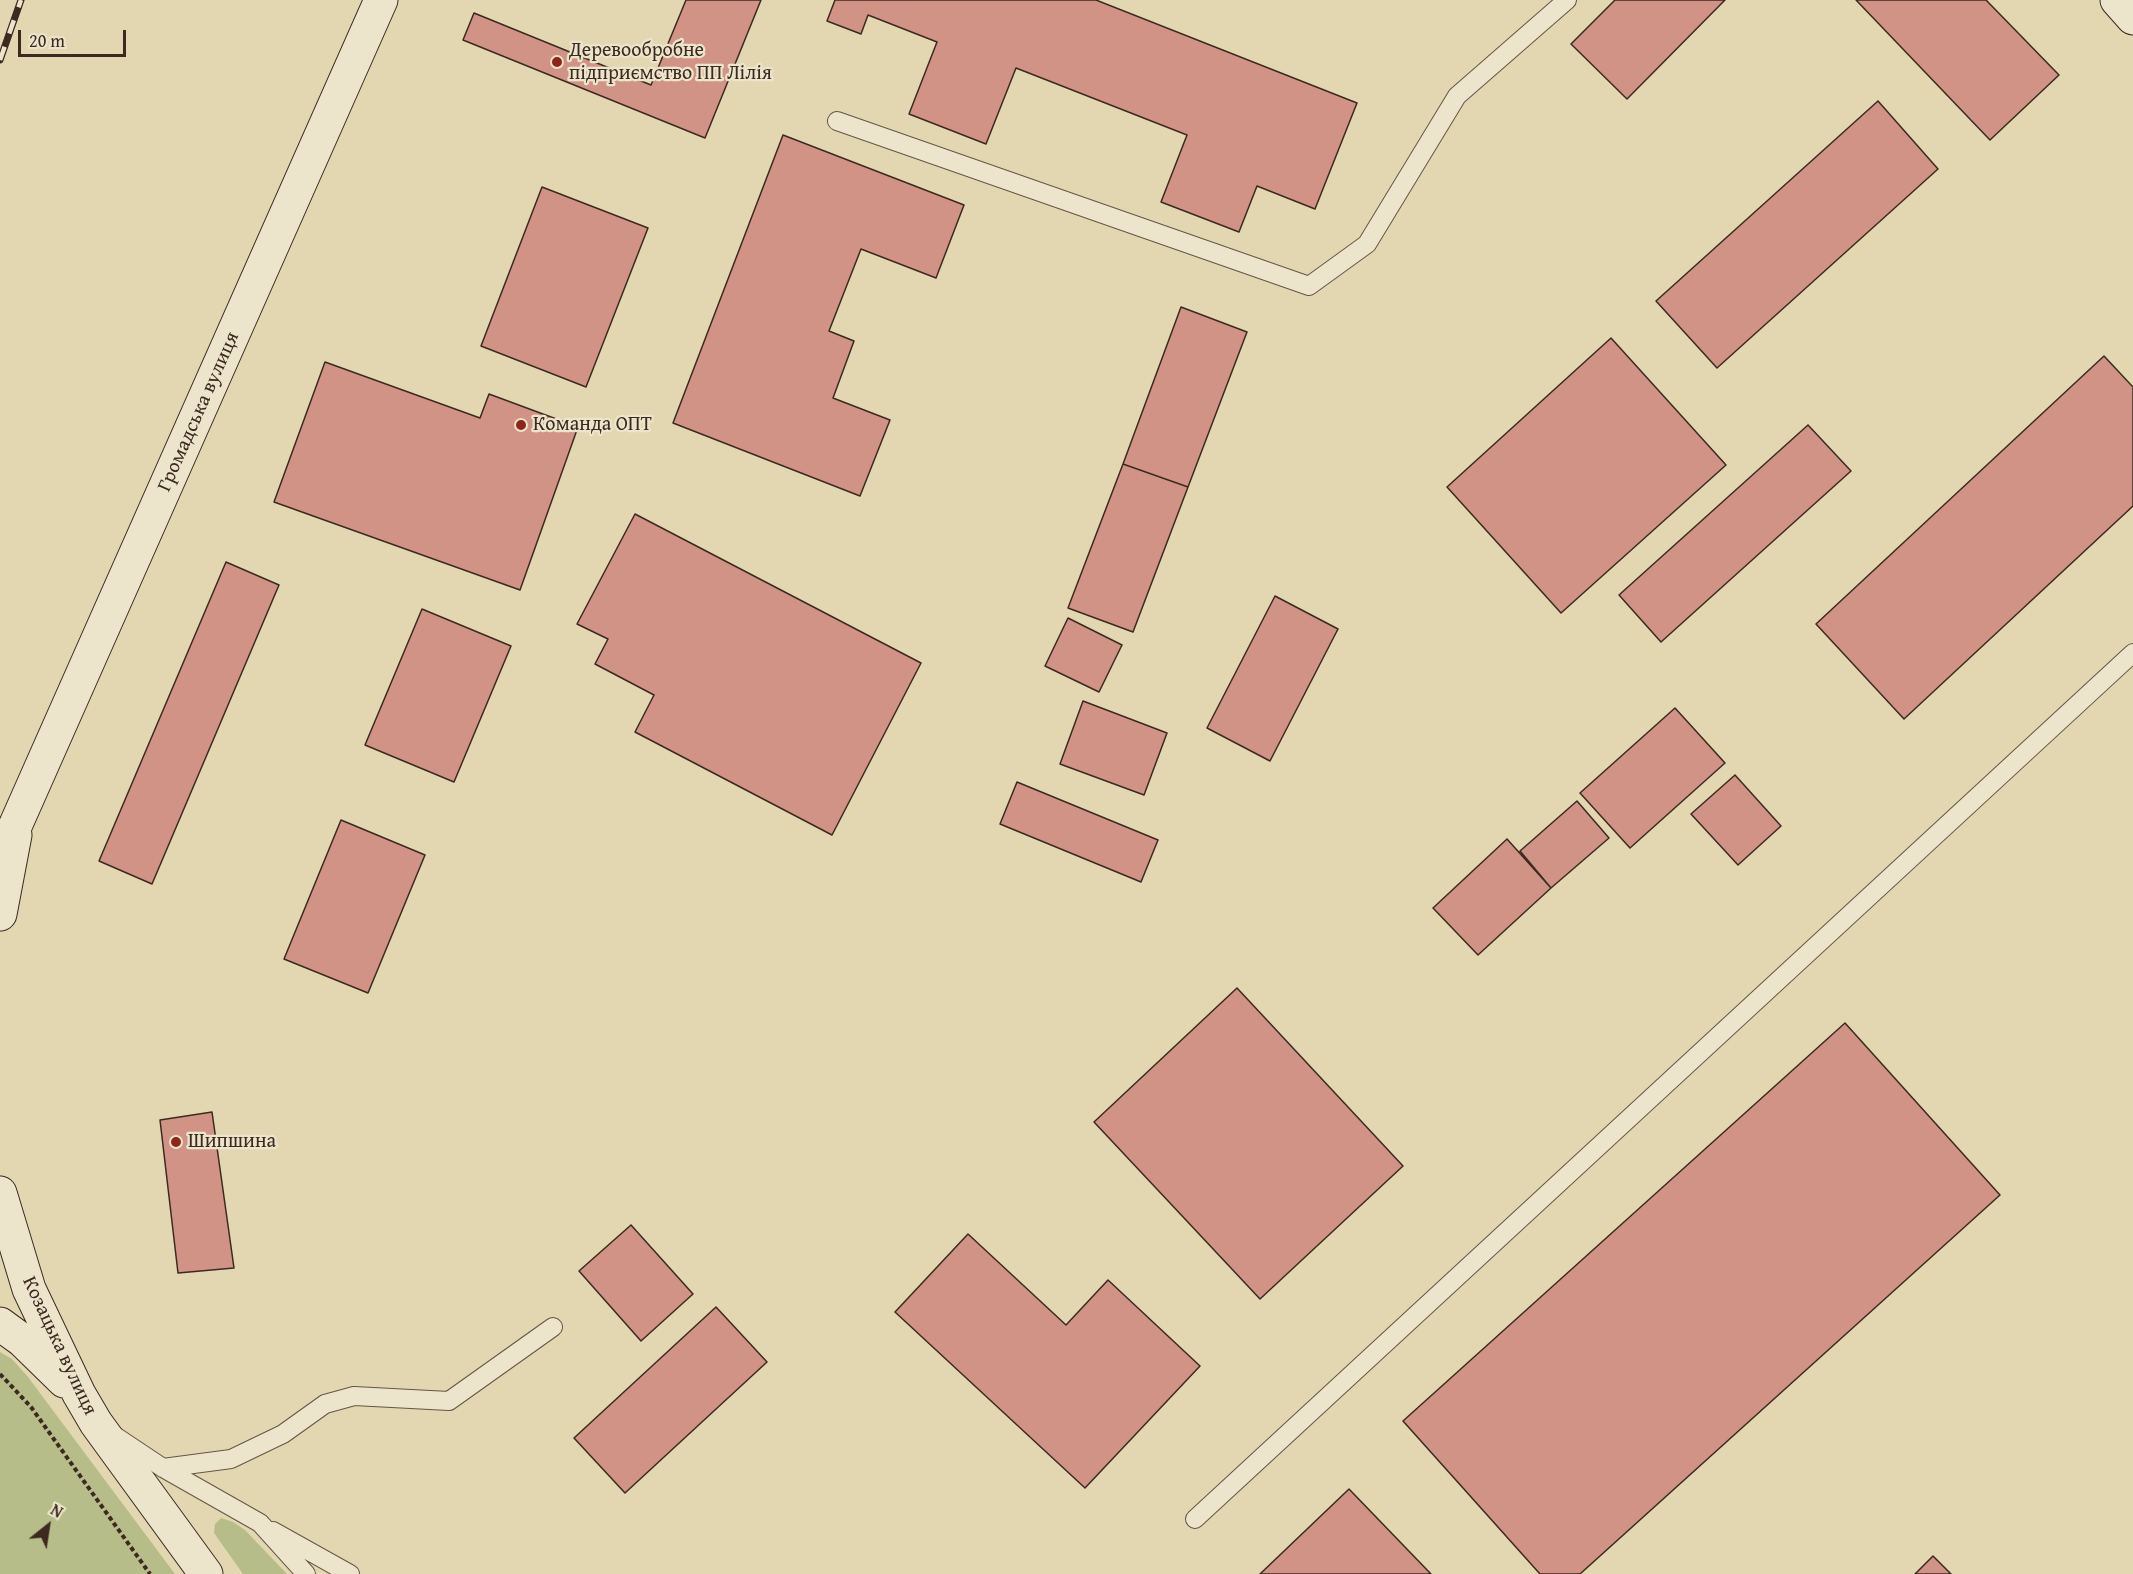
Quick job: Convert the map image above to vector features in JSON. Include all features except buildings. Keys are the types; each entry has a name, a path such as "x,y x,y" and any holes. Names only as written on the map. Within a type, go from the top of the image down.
{"street":[{"name":"Громадська вулиця","path":"16,824 381,0"},
{"path":"2117,0 2133,18"},
{"path":"0,857 16,824"},
{"path":"0,914 16,824"},
{"name":"Козацька вулиця","path":"0,1192 29,1289 79,1394 96,1423 206,1574"},
{"path":"7,1332 79,1394"}],"lane":[{"path":"837,121 1309,286 1367,244 1457,96 1567,0"},
{"path":"1195,1519 2133,652"},
{"path":"163,1468 231,1459 283,1434 324,1404 354,1396 449,1401 553,1327"},
{"path":"96,1423 163,1468 350,1574"},
{"path":"260,1523 306,1574"}],"path":[{"path":"0,1374 31,1407 150,1574"}],"green space":[{"path":"0,1352 12,1359 28,1377 175,1574 0,1574"},
{"path":"221,1518 245,1530 287,1574 243,1574 214,1533 215,1524"}],"railway":[{"path":"0,60 21,0"}],"place":[{"name":"Деревообробне підприємство ПП Лілія","path":"557,62"},
{"name":"Команда ОПТ","path":"521,425"},
{"name":"Шипшина","path":"176,1142"}]}
